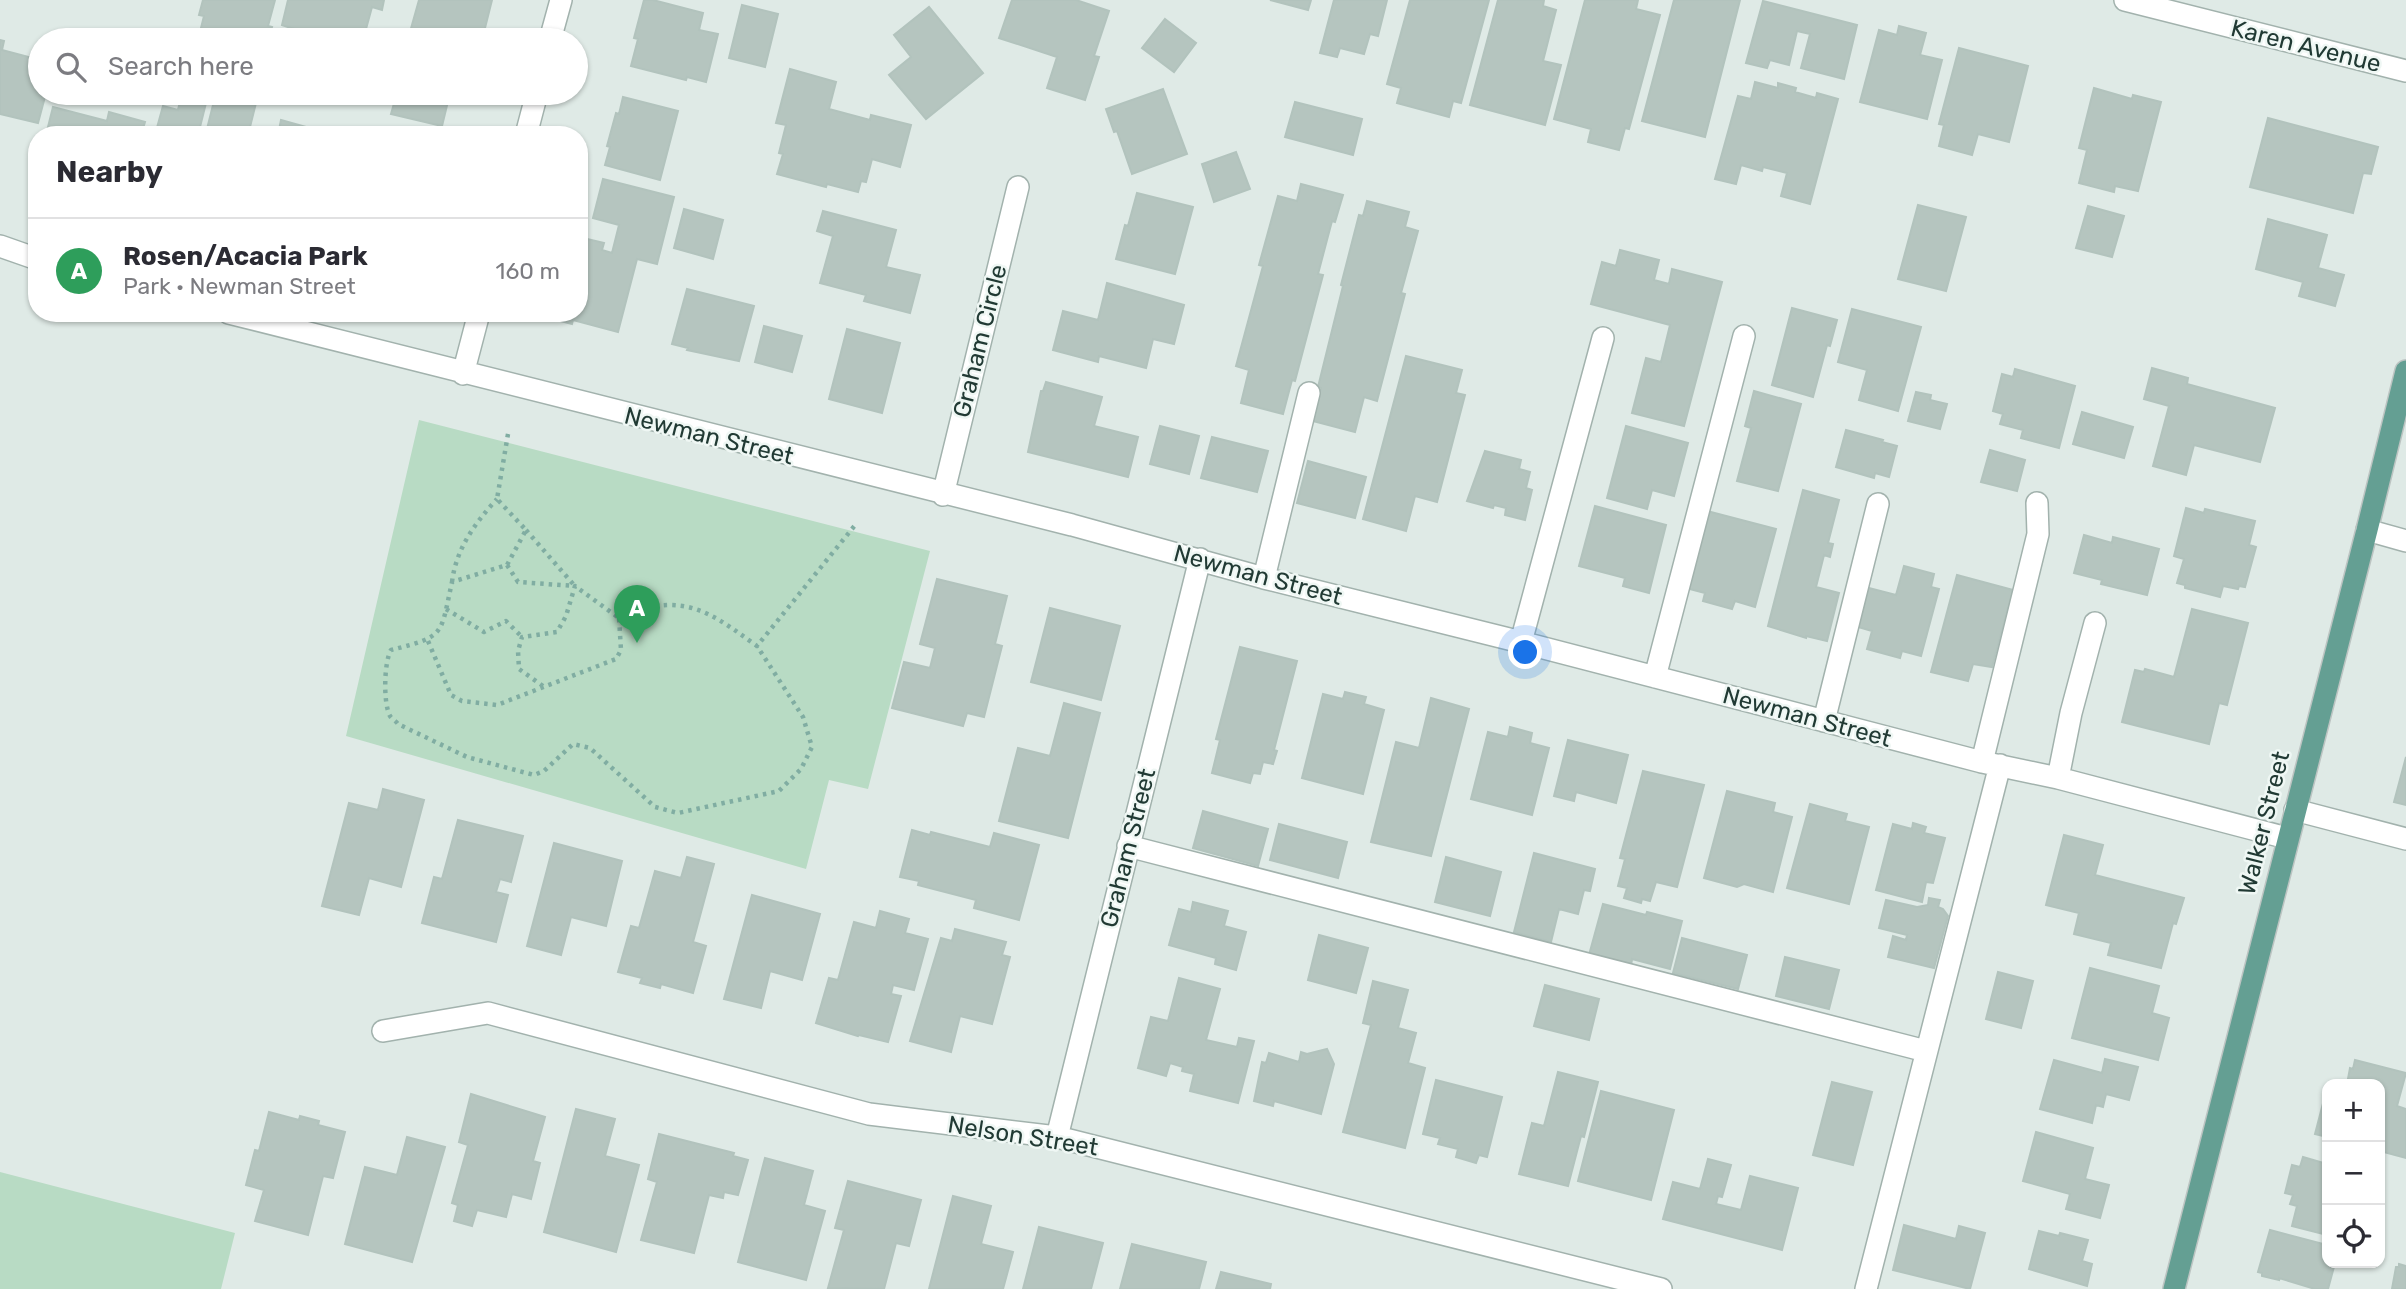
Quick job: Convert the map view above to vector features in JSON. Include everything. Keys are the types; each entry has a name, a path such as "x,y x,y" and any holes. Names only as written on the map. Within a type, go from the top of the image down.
{"main road":[{"name":"Walker Street","path":"2174,1289 2287,838 2368,530 2406,371"}],"street":[{"path":"553,28 561,0"},
{"name":"Karen Avenue","path":"2125,0 2406,71"},
{"path":"528,126 534,105"},
{"name":"Graham Circle","path":"943,495 1018,187"},
{"path":"0,246 28,256"},
{"name":"Newman Street","path":"264,322 2287,838"},
{"path":"463,374 477,322"},
{"path":"1656,677 1744,336"},
{"path":"1521,642 1603,338"},
{"path":"1264,578 1310,393"},
{"path":"1866,1289 1926,1051 1991,764 2038,534 2037,503"},
{"path":"1824,721 1878,504"},
{"path":"2368,530 2406,541"},
{"name":"Graham Street","path":"1057,1137 1200,559"},
{"path":"2058,778 2071,713 2095,622"},
{"path":"2295,810 2406,839"},
{"path":"1128,846 1926,1051"},
{"name":"Nelson Street","path":"383,1031 488,1013 869,1114 1057,1137 1661,1289"}],"path":[{"path":"508,434 497,499 476,522 454,564 446,609 438,633 428,641 391,650 387,657 386,699 390,715 398,724 467,757 534,775 544,771 573,744 590,748 655,807 678,813 779,791 801,769 812,747 803,717 757,646 712,614 685,606 651,607 619,618"},
{"path":"497,499 575,586 619,618"},
{"path":"757,646 856,524"},
{"path":"452,582 507,565 526,530"},
{"path":"507,565 518,583 575,586"},
{"path":"522,637 556,632 566,616 575,586"},
{"path":"446,609 484,632 506,621 522,637"},
{"path":"428,641 451,695 463,701 497,705 616,659 621,650 619,618"},
{"path":"522,637 518,652 520,669 543,686"}],"green space":[{"path":"419,420 930,551 868,789 829,780 806,869 346,736"},
{"path":"0,1172 235,1233 221,1289 0,1289"}],"building":[{"path":"203,0 275,0 268,26 272,28 201,28 204,16 199,15"},
{"path":"288,0 384,0 382,10 372,7 366,28 291,28 282,25"},
{"path":"419,0 492,0 485,28 411,28"},
{"path":"644,0 703,13 699,30 718,34 706,82 687,77 686,80 631,66 638,39 634,38"},
{"path":"1012,0 1076,0 1109,11 1094,56 1099,57 1085,100 1047,88 1057,57 999,38"},
{"path":"1270,0 1311,0 1308,10"},
{"path":"1334,0 1387,0 1378,36 1370,34 1364,54 1340,48 1337,57 1320,53"},
{"path":"1410,0 1489,0 1461,103 1453,101 1449,117 1397,103 1401,88 1387,84"},
{"path":"1498,0 1544,0 1543,6 1556,10 1543,61 1561,65 1545,125 1470,105"},
{"path":"1585,0 1638,0 1636,9 1660,15 1629,129 1625,128 1619,150 1588,142 1591,129 1554,119"},
{"path":"1674,0 1740,0 1705,137 1642,121"},
{"path":"1763,1 1857,25 1844,79 1801,68 1810,34 1797,31 1789,65 1770,60 1767,68 1746,63"},
{"path":"742,5 778,14 765,67 729,58"},
{"path":"929,7 983,73 926,119 889,75 911,57 894,35"},
{"path":"1165,19 1196,43 1174,72 1142,48"},
{"path":"1899,26 1926,33 1920,55 1942,60 1927,119 1860,102 1879,30 1897,35"},
{"path":"0,40 4,41 2,50 28,57 28,105 43,105 38,123 0,114"},
{"path":"1959,48 2028,66 2009,142 1978,134 1972,155 1939,146 1944,125 1939,124"},
{"path":"790,69 836,82 829,109 870,120 871,115 911,125 900,167 872,159 866,182 861,181 858,192 777,174 783,154 779,153 786,125 776,123"},
{"path":"1755,82 1778,88 1778,83 1796,88 1795,92 1816,98 1817,93 1838,99 1810,204 1781,196 1787,173 1763,167 1762,171 1741,165 1736,184 1715,179 1738,96 1751,99"},
{"path":"2094,88 2132,99 2133,95 2161,102 2138,191 2115,186 2114,192 2079,183 2087,150 2079,148"},
{"path":"1163,89 1187,154 1132,174 1106,109"},
{"path":"623,97 678,111 660,180 605,165 610,147 607,146"},
{"path":"1295,102 1362,119 1353,155 1285,137"},
{"path":"179,105 206,105 200,126 157,126 163,106 178,110"},
{"path":"213,105 256,105 250,126 208,126"},
{"path":"394,105 447,105 442,126 391,114"},
{"path":"53,107 107,121 109,112 145,122 144,126 48,126"},
{"path":"2268,118 2378,147 2371,174 2363,173 2353,213 2250,187"},
{"path":"281,120 302,126 280,126"},
{"path":"1236,152 1250,189 1214,202 1202,164"},
{"path":"603,179 674,197 657,264 637,259 618,332 580,322 588,322 588,239 604,243 602,250 612,253 619,225 593,218"},
{"path":"1301,184 1343,195 1335,222 1332,221 1318,274 1323,275 1295,381 1292,380 1283,414 1241,403 1249,370 1236,366 1263,266 1259,265 1278,196 1297,201"},
{"path":"1137,193 1193,207 1175,274 1116,259"},
{"path":"1367,201 1409,212 1405,227 1418,231 1401,293 1405,294 1377,401 1364,397 1355,432 1313,421 1321,388 1318,387 1343,286 1341,285 1359,215 1363,216"},
{"path":"1918,205 1966,217 1946,291 1898,279"},
{"path":"2088,206 2124,216 2112,257 2076,248"},
{"path":"684,209 723,220 713,259 674,248"},
{"path":"823,211 896,230 886,267 920,275 910,313 864,301 866,295 820,283 833,236 817,231"},
{"path":"2268,219 2327,235 2318,268 2344,275 2335,306 2299,296 2303,282 2256,269"},
{"path":"1620,250 1659,260 1654,280 1669,284 1672,269 1722,282 1684,426 1632,413 1646,358 1661,362 1670,325 1591,304 1602,262 1616,266"},
{"path":"1107,283 1184,305 1174,344 1153,339 1146,368 1099,356 1098,362 1053,350 1063,311 1098,320"},
{"path":"687,289 754,306 739,361 687,350 688,348 672,344"},
{"path":"1792,308 1837,320 1830,346 1827,345 1813,397 1772,385"},
{"path":"1852,309 1921,327 1898,411 1859,400 1867,370 1838,362"},
{"path":"764,326 802,336 792,372 755,362"},
{"path":"847,329 900,343 882,413 829,399"},
{"path":"1406,356 1462,370 1456,393 1465,395 1437,502 1415,496 1406,531 1363,519"},
{"path":"2152,368 2188,378 2187,384 2275,408 2260,462 2194,445 2186,475 2153,466 2169,406 2144,399"},
{"path":"2015,369 2075,386 2059,448 2021,438 2023,430 2000,424 2003,414 1993,411 2002,374 2013,377"},
{"path":"1046,382 1102,397 1094,426 1138,437 1128,477 1028,452 1041,391"},
{"path":"1754,391 1801,404 1778,491 1737,481 1751,428 1745,426"},
{"path":"1916,392 1931,395 1930,400 1947,404 1940,429 1908,421"},
{"path":"2082,412 2133,427 2124,458 2073,444"},
{"path":"1160,426 1199,436 1189,474 1150,464"},
{"path":"1626,426 1688,443 1674,496 1652,490 1647,509 1607,498"},
{"path":"1846,430 1897,446 1889,477 1875,473 1874,478 1836,467"},
{"path":"1212,437 1268,451 1257,492 1201,478"},
{"path":"1990,450 2025,460 2017,491 1981,482"},
{"path":"1485,451 1521,460 1519,469 1530,472 1526,488 1532,490 1525,520 1505,515 1506,508 1494,505 1493,508 1467,501"},
{"path":"1308,461 1366,477 1355,518 1297,503"},
{"path":"1803,490 1839,500 1828,543 1833,544 1830,557 1824,555 1816,587 1839,593 1827,641 1806,638 1768,626"},
{"path":"1595,506 1666,525 1649,593 1623,586 1625,578 1579,566"},
{"path":"2186,508 2204,513 2205,509 2255,521 2249,545 2256,547 2245,587 2239,586 2238,589 2223,586 2220,597 2185,588 2185,585 2177,583 2184,559 2174,556"},
{"path":"1707,511 1776,529 1755,607 1735,601 1732,609 1703,601 1705,593 1686,588"},
{"path":"2084,535 2112,543 2113,537 2159,549 2147,595 2101,584 2102,580 2074,573"},
{"path":"1904,566 1934,574 1931,587 1939,589 1921,656 1902,651 1900,658 1867,649 1872,631 1855,626 1865,587 1896,595"},
{"path":"1957,575 2013,590 1992,667 1973,664 1968,681 1931,672"},
{"path":"937,579 1007,596 995,644 1002,646 984,717 967,713 963,726 892,708 904,662 930,668 935,648 920,644"},
{"path":"1050,608 1120,626 1101,700 1031,682"},
{"path":"2192,609 2248,623 2227,705 2219,703 2209,744 2122,722 2135,670 2144,672 2145,669 2174,677"},
{"path":"1240,647 1297,661 1274,750 1277,751 1273,764 1263,762 1260,774 1253,773 1250,783 1212,773 1220,740 1216,739"},
{"path":"1345,692 1366,697 1364,704 1384,710 1363,794 1302,778 1323,694 1343,699"},
{"path":"1431,698 1469,709 1431,856 1371,842 1396,742 1419,748"},
{"path":"1064,703 1100,713 1068,838 999,821 1018,748 1050,756"},
{"path":"1510,727 1532,733 1530,743 1549,748 1532,815 1471,799 1488,732 1508,737"},
{"path":"1568,740 1628,755 1616,803 1576,792 1574,801 1554,796"},
{"path":"2406,757 2406,805 2394,802"},
{"path":"1643,771 1704,785 1677,887 1656,882 1650,901 1642,899 1641,903 1624,898 1627,888 1618,886 1625,859 1620,858"},
{"path":"383,789 424,800 401,887 369,878 359,915 322,906 349,803 378,810"},
{"path":"1727,791 1775,803 1773,812 1792,817 1773,892 1744,884 1737,887 1704,878"},
{"path":"1810,804 1847,814 1845,821 1869,827 1849,904 1787,888"},
{"path":"1203,811 1268,829 1258,866 1193,848"},
{"path":"458,820 523,836 511,882 500,879 496,892 508,895 496,942 422,923 434,877 442,879"},
{"path":"1913,823 1926,827 1924,833 1945,838 1933,883 1926,882 1922,902 1876,890 1893,824 1912,829"},
{"path":"1279,824 1347,842 1338,878 1270,860"},
{"path":"912,830 990,847 994,833 1039,845 1019,920 974,908 976,900 918,885 919,881 900,877"},
{"path":"2064,835 2103,845 2095,875 2184,898 2176,924 2173,923 2161,968 2108,955 2111,943 2074,934 2079,913 2046,905"},
{"path":"554,843 622,861 606,926 571,917 561,955 527,946"},
{"path":"1534,853 1595,869 1590,891 1584,890 1578,914 1559,909 1551,942 1514,932"},
{"path":"687,857 714,864 693,942 706,946 693,993 661,984 660,988 640,983 642,978 618,972 631,926 639,928 655,871 681,878"},
{"path":"1446,857 1501,872 1490,916 1435,902"},
{"path":"752,895 820,914 802,980 770,971 761,1008 724,999"},
{"path":"1929,898 1940,900 1938,907 1948,916 1934,968 1888,957 1893,936 1906,940 1907,935 1879,928 1886,900 1917,907 1928,905"},
{"path":"1193,902 1228,911 1224,926 1246,932 1236,970 1215,964 1216,958 1169,945 1179,909 1191,912"},
{"path":"1603,904 1682,921 1670,969 1632,959 1631,966 1589,955"},
{"path":"880,911 909,919 905,933 928,939 914,990 893,985 891,994 901,996 888,1042 816,1023 829,978 838,980 854,922 876,928"},
{"path":"955,929 1006,942 1002,955 1010,957 992,1024 960,1016 951,1052 910,1041 941,938 952,941"},
{"path":"1319,935 1368,948 1356,993 1308,980"},
{"path":"1682,938 1747,955 1738,989 1673,973"},
{"path":"1785,957 1839,970 1829,1009 1776,996"},
{"path":"2090,968 2159,986 2152,1013 2169,1018 2158,1060 2072,1038"},
{"path":"1998,972 2033,981 2021,1028 1986,1019"},
{"path":"1179,978 1220,989 1206,1040 1237,1047 1239,1038 1254,1041 1238,1103 1190,1091 1194,1074 1182,1071 1183,1067 1170,1063 1166,1076 1138,1068 1151,1017 1168,1021"},
{"path":"1373,981 1408,990 1398,1028 1416,1033 1408,1063 1425,1068 1405,1148 1343,1132 1371,1025 1363,1023"},
{"path":"1545,985 1599,999 1589,1040 1534,1026"},
{"path":"1327,1049 1334,1064 1321,1114 1274,1101 1273,1106 1254,1101 1262,1062 1266,1063 1269,1053 1299,1062 1301,1052 1307,1054"},
{"path":"2105,1059 2138,1067 2129,1100 2106,1094 2103,1107 2096,1105 2092,1123 2040,1109 2054,1060 2102,1073"},
{"path":"2355,1060 2406,1073 2397,1106 2406,1109 2406,1158 2385,1152 2385,1079 2348,1079 2350,1068 2353,1069"},
{"path":"1558,1072 1598,1082 1568,1186 1519,1174 1532,1123 1544,1126"},
{"path":"1436,1080 1502,1097 1487,1157 1479,1155 1476,1163 1456,1157 1458,1149 1438,1144 1440,1138 1423,1134"},
{"path":"1832,1082 1872,1092 1853,1165 1813,1155"},
{"path":"1601,1091 1674,1110 1651,1200 1578,1181"},
{"path":"471,1094 545,1117 533,1161 540,1163 531,1199 512,1194 506,1217 477,1210 472,1226 454,1221 458,1205 452,1203 468,1145 459,1142"},
{"path":"2322,1107 2322,1136 2315,1134"},
{"path":"576,1109 615,1119 605,1156 639,1165 616,1252 544,1232"},
{"path":"269,1112 299,1120 300,1116 319,1121 318,1125 345,1132 333,1178 323,1176 308,1235 255,1221 264,1190 246,1185 255,1150 259,1151"},
{"path":"2036,1132 2093,1148 2085,1179 2109,1185 2100,1218 2066,1209 2070,1194 2023,1181"},
{"path":"659,1134 734,1153 733,1156 748,1160 738,1195 724,1192 723,1198 709,1195 694,1253 641,1240 657,1182 648,1179"},
{"path":"407,1137 445,1147 412,1262 345,1244 365,1167 397,1175"},
{"path":"2303,1157 2322,1163 2322,1234 2292,1226 2297,1206 2290,1204 2293,1195 2285,1193 2292,1165 2300,1167"},
{"path":"765,1158 813,1171 804,1205 825,1211 806,1280 738,1262"},
{"path":"1708,1159 1731,1165 1722,1197 1718,1196 1716,1204 1741,1210 1750,1176 1798,1188 1782,1250 1663,1219 1673,1182 1700,1189"},
{"path":"848,1181 921,1200 909,1246 896,1243 884,1289 828,1288 844,1230 835,1228"},
{"path":"953,1196 991,1206 981,1244 1013,1252 1003,1289 929,1289"},
{"path":"1904,1225 1956,1239 1959,1226 1985,1233 1970,1289 1893,1270"},
{"path":"1039,1227 1103,1243 1091,1289 1023,1289"},
{"path":"2270,1230 2322,1244 2322,1268 2334,1268 2328,1289 2315,1289 2279,1278 2262,1276 2262,1273 2258,1272"},
{"path":"2039,1231 2088,1240 2082,1261 2092,1264 2087,1286 2029,1269"},
{"path":"1132,1244 1206,1262 1199,1289 1120,1289"},
{"path":"2399,1264 2406,1266 2406,1289 2392,1289 2396,1267 2399,1267"},
{"path":"1221,1272 1271,1284 1270,1289 1216,1289"}],"place":[{"name":"Rosen/Acacia Park","path":"637,643"}]}
